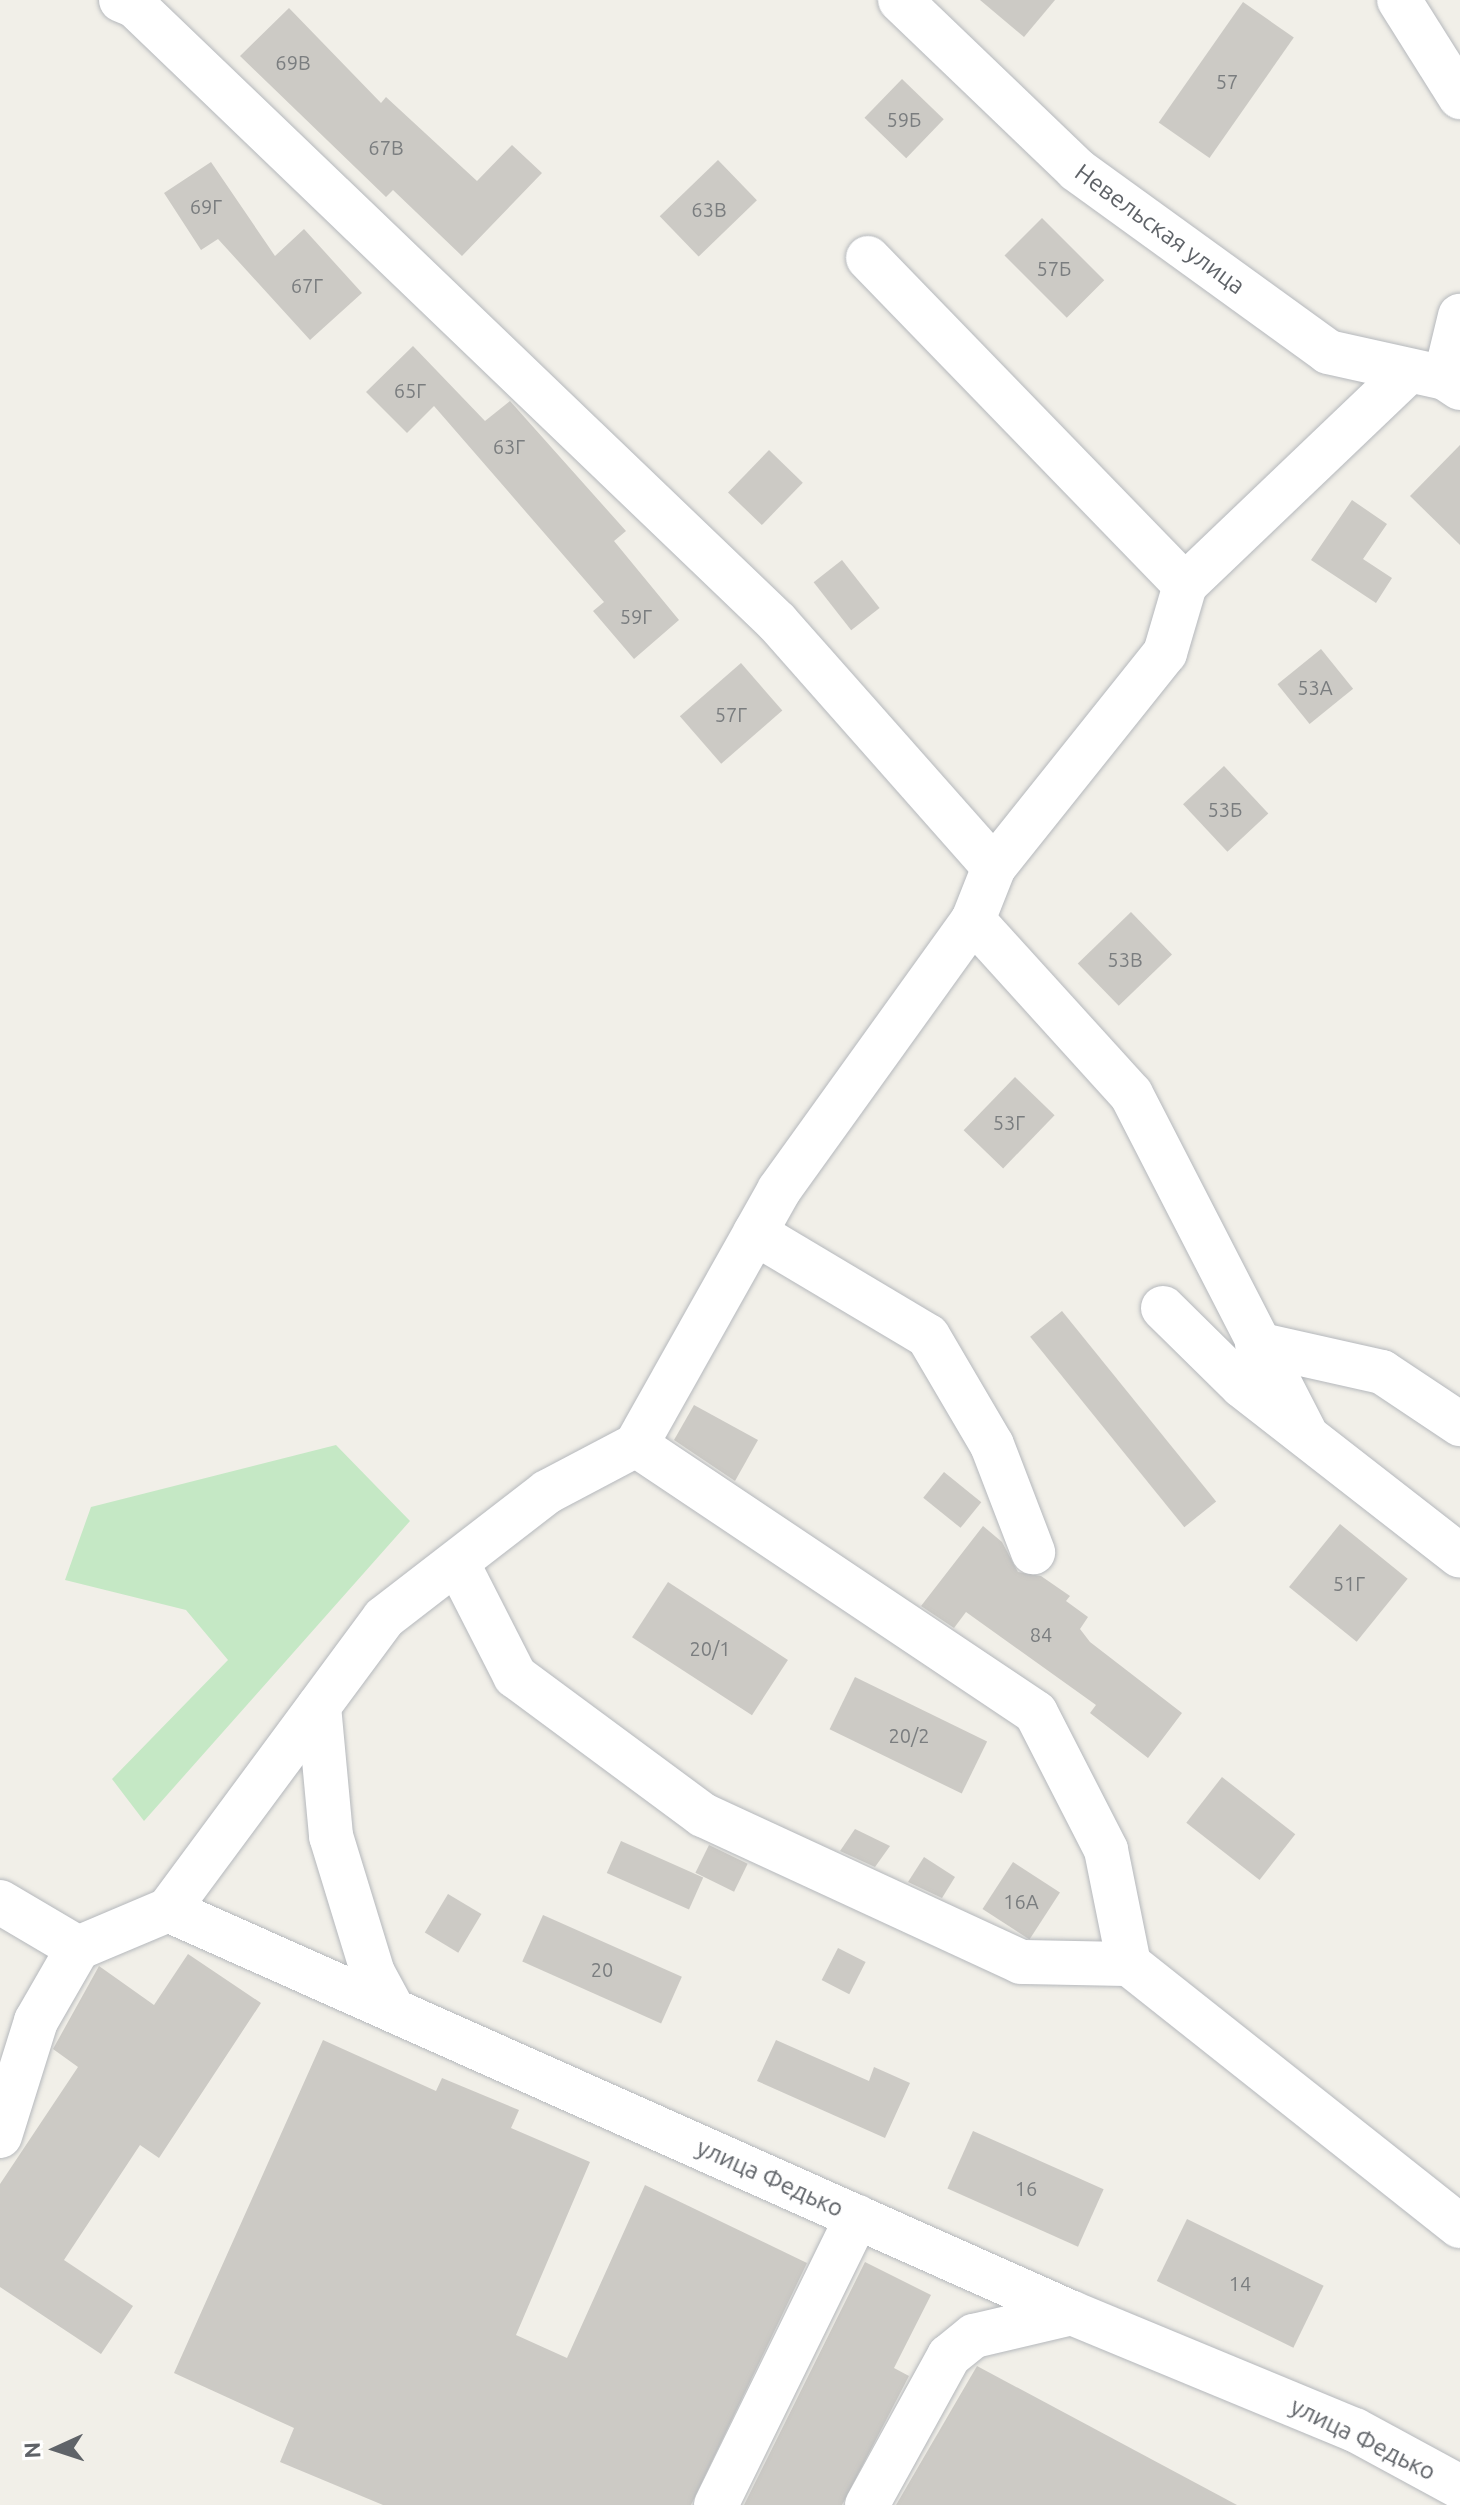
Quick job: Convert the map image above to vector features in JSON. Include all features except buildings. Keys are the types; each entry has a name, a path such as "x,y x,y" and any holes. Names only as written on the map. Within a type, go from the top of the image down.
{"street":[{"path":"121,0 135,6 777,622 994,867"},
{"name":"Невельская улица","path":"900,0 1090,179 1328,352 1438,379"},
{"path":"1399,0 1460,97"},
{"path":"868,258 1185,585"},
{"path":"0,2136 36,2021 78,1948 168,1910 384,1618 458,1564 547,1492 636,1445 755,1233 973,920 994,867 1165,653 1185,585 1438,379 1460,316"},
{"path":"973,920 1131,1094 1304,1431"},
{"path":"755,1233 928,1336 992,1445 1033,1552"},
{"path":"1163,1308 1242,1386 1304,1431 1460,1556"},
{"path":"1257,1344 1382,1372 1460,1424"},
{"path":"636,1445 1036,1713 1106,1850 1129,1964"},
{"path":"458,1564 515,1676 703,1815 1021,1962 1129,1964 1460,2226"},
{"path":"319,1706 331,1836 373,1973 393,2010"},
{"path":"0,1902 78,1948"},
{"name":"улица Федько","path":"168,1910 1072,2313 1355,2430 1460,2487"},
{"path":"716,2505 857,2217"},
{"path":"867,2505 949,2356 974,2336 1072,2313"}],"green space":[{"path":"336,1445 410,1521 144,1821 112,1779 228,1660 186,1610 65,1580 91,1507"}]}
